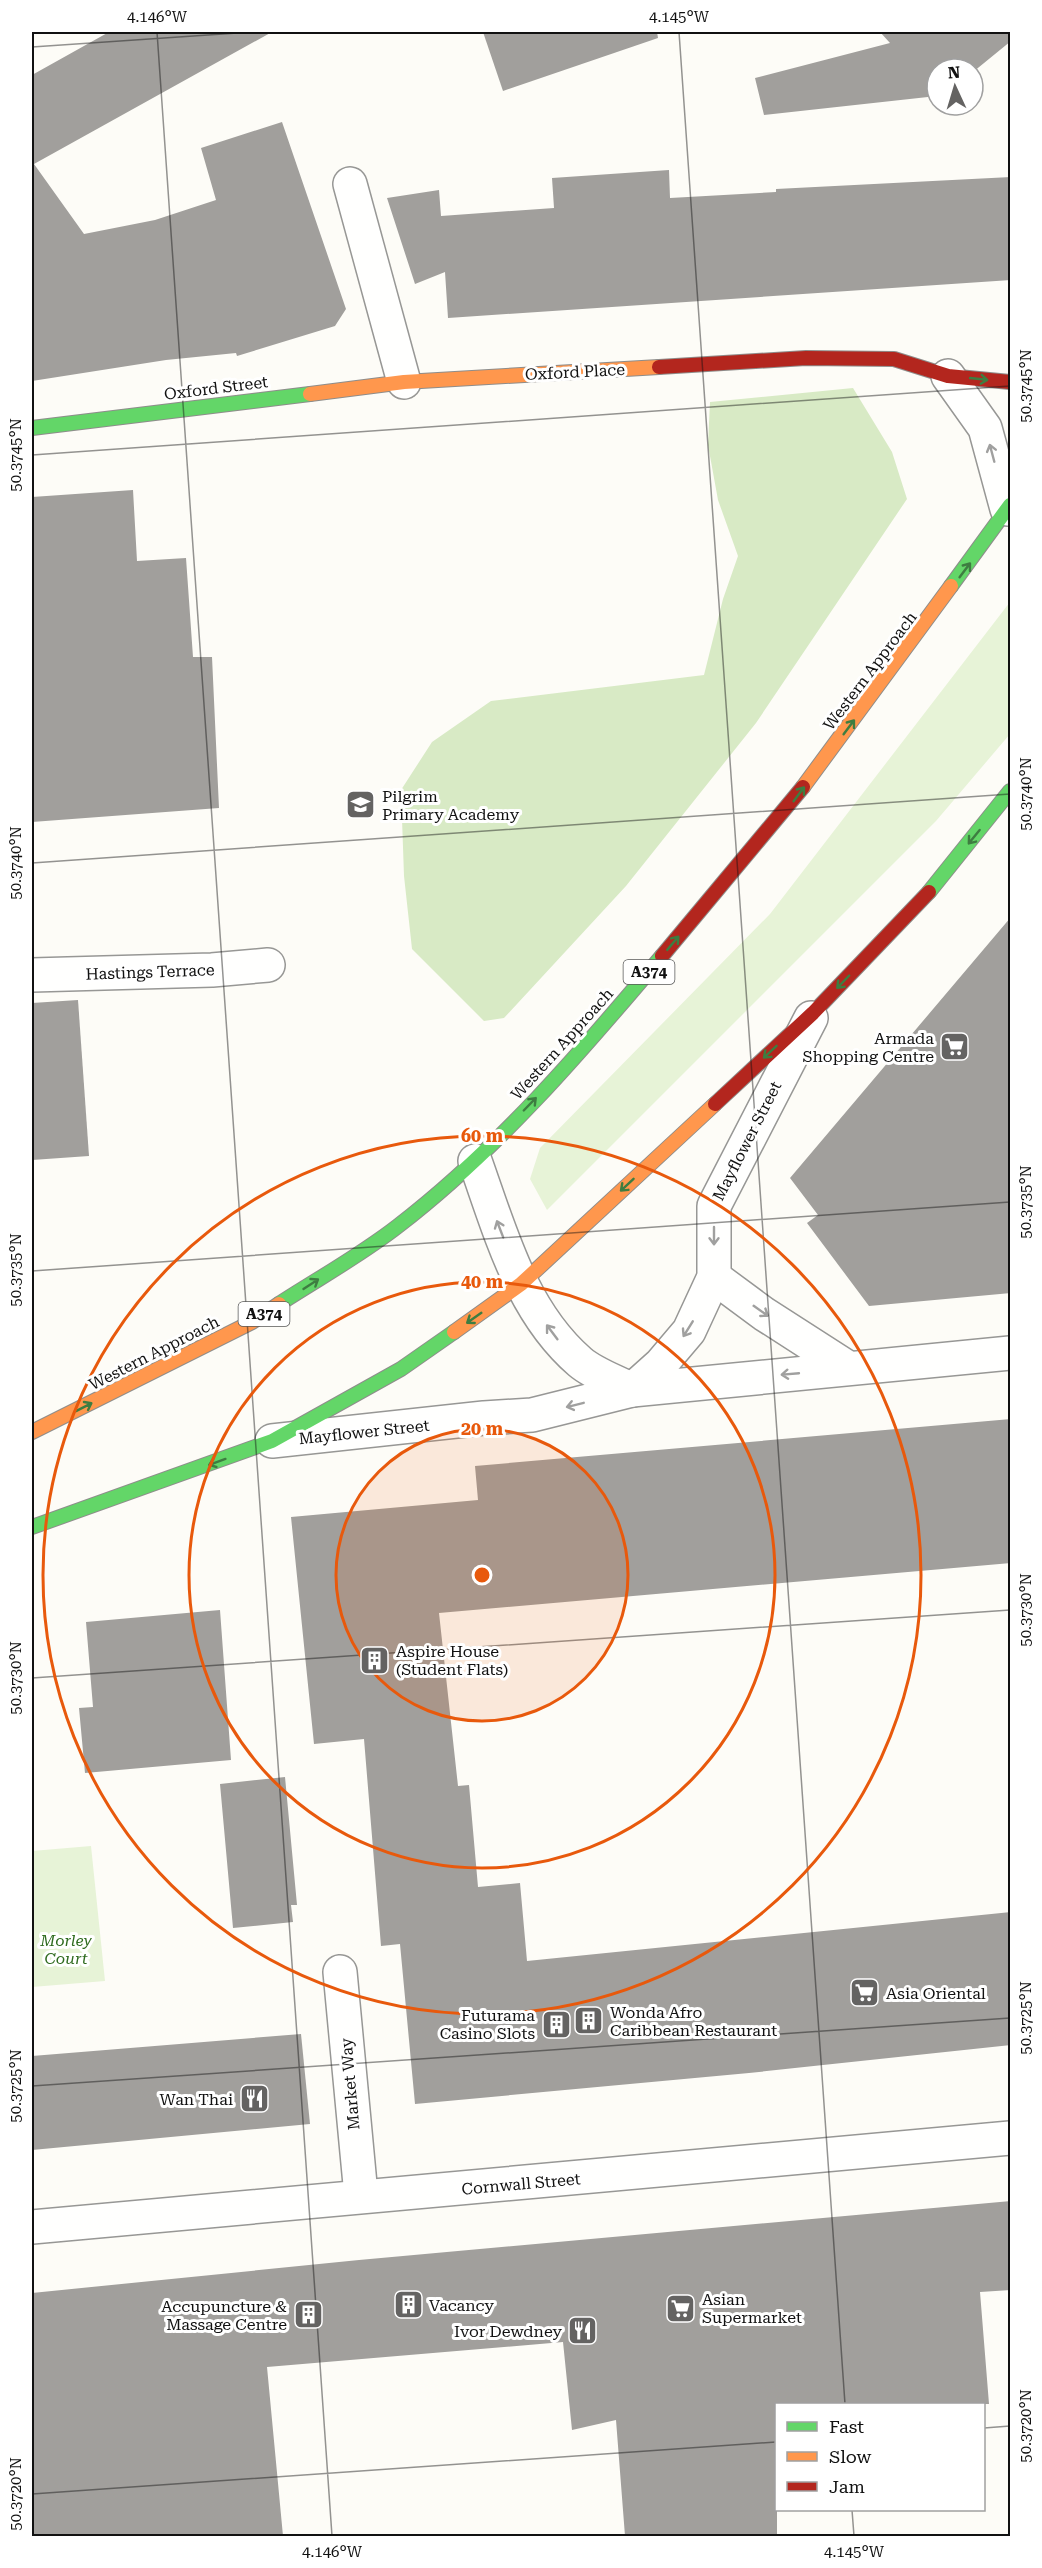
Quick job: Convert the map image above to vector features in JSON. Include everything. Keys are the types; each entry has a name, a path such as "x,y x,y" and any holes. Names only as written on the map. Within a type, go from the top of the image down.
{"main road":[{"name":"Oxford Place","path":"404,382 806,358 894,359 948,376 1011,382"},
{"name":"Oxford Street","path":"32,428 404,382"},
{"name":"Western Approach","path":"32,1432 252,1322 397,1227 474,1161 577,1057 789,806 1009,507"},
{"path":"32,1527 272,1441 401,1369 521,1284 813,1013 915,909 1011,791"}],"street":[{"path":"350,184 404,382"},
{"path":"948,376 985,428 1009,507"},
{"name":"Hastings Terrace","path":"32,975 212,970 268,965"},
{"name":"Mayflower Street","path":"632,1390 661,1364 689,1330 714,1277 714,1206 813,1013"},
{"path":"474,1161 521,1284 552,1334 582,1363 632,1390"},
{"path":"714,1277 764,1314 848,1368"},
{"name":"Mayflower Street","path":"272,1441 532,1415 632,1390 1011,1353"},
{"name":"Market Way","path":"340,1972 361,2195"},
{"name":"Cornwall Street","path":"32,2227 361,2195 537,2183 1011,2138"}],"green space":[{"path":"853,388 892,452 907,499 756,723 626,886 504,1018 484,1021 412,949 404,876 401,790 432,742 491,701 704,675 723,599 738,556 718,500 708,445 710,402"},
{"path":"1010,602 1010,734 936,821 547,1210 530,1179 540,1148 770,914"},
{"name":"Morley Court","path":"91,1846 105,1981 32,1987 32,1851"}],"building":[{"path":"109,32 272,32 34,164 84,234 155,220 216,200 201,148 282,122 346,309 335,326 237,356 236,353 166,360 32,381 32,75"},
{"path":"483,32 657,32 658,38 503,91"},
{"path":"880,32 1011,32 1011,41 985,62 985,57 925,57 925,97 764,115 755,78 890,43"},
{"path":"669,170 670,198 776,192 776,189 1011,177 1011,280 448,318 445,272 415,284 387,198 439,190 441,216 554,208 552,178"},
{"path":"133,490 137,561 186,558 193,657 212,657 219,808 32,822 32,497"},
{"name":"Armada Shopping Centre","path":"1011,917 1011,1293 869,1306 807,1223 818,1215 790,1178"},
{"path":"78,1000 89,1156 32,1160 32,1003"},
{"path":"1011,1419 1011,1563 439,1613 458,1786 469,1785 478,1887 520,1883 527,1961 1011,1912 1011,2045 749,2073 415,2104 400,1944 381,1946 364,1739 314,1744 291,1517 478,1500 475,1466"},
{"path":"220,1610 231,1760 85,1773 79,1708 93,1707 86,1622"},
{"path":"285,1777 297,1905 291,1905 293,1922 233,1928 220,1784"},
{"path":"301,2034 310,2124 32,2150 32,2056"},
{"path":"1011,2201 1011,2290 980,2292 989,2404 775,2403 777,2536 625,2536 616,2420 572,2430 563,2342 267,2367 283,2536 32,2536 32,2293 359,2260"}],"traffic: fast":[{"path":"32,428 310,394"},
{"path":"951,586 1010,505"},
{"path":"929,892 1010,791"},
{"path":"279,1304 384,1237 470,1165 537,1098 662,956"},
{"path":"32,1527 272,1441 401,1369 454,1332"}],"traffic: slow":[{"path":"310,394 404,382 659,367"},
{"path":"803,787 951,586"},
{"path":"454,1332 521,1284 715,1104"},
{"path":"32,1432 252,1322 279,1304"}],"traffic: jam":[{"path":"659,367 806,358 894,359 948,376 1010,382"},
{"path":"662,956 803,787"},
{"path":"715,1104 813,1013 929,892"}],"place":[{"name":"Pilgrim Primary Academy","path":"361,805"},
{"name":"Armada Shopping Centre","path":"955,1047"},
{"name":"Aspire House (Student Flats)","path":"375,1660"},
{"name":"Asia Oriental","path":"865,1993"},
{"name":"Wonda Afro Caribbean Restaurant","path":"589,2021"},
{"name":"Futurama Casino Slots","path":"556,2024"},
{"name":"Wan Thai","path":"254,2099"},
{"name":"Vacancy","path":"408,2305"},
{"name":"Asian Supermarket","path":"681,2308"},
{"name":"Accupuncture & Massage Centre","path":"308,2315"},
{"name":"Ivor Dewdney","path":"583,2331"}]}
